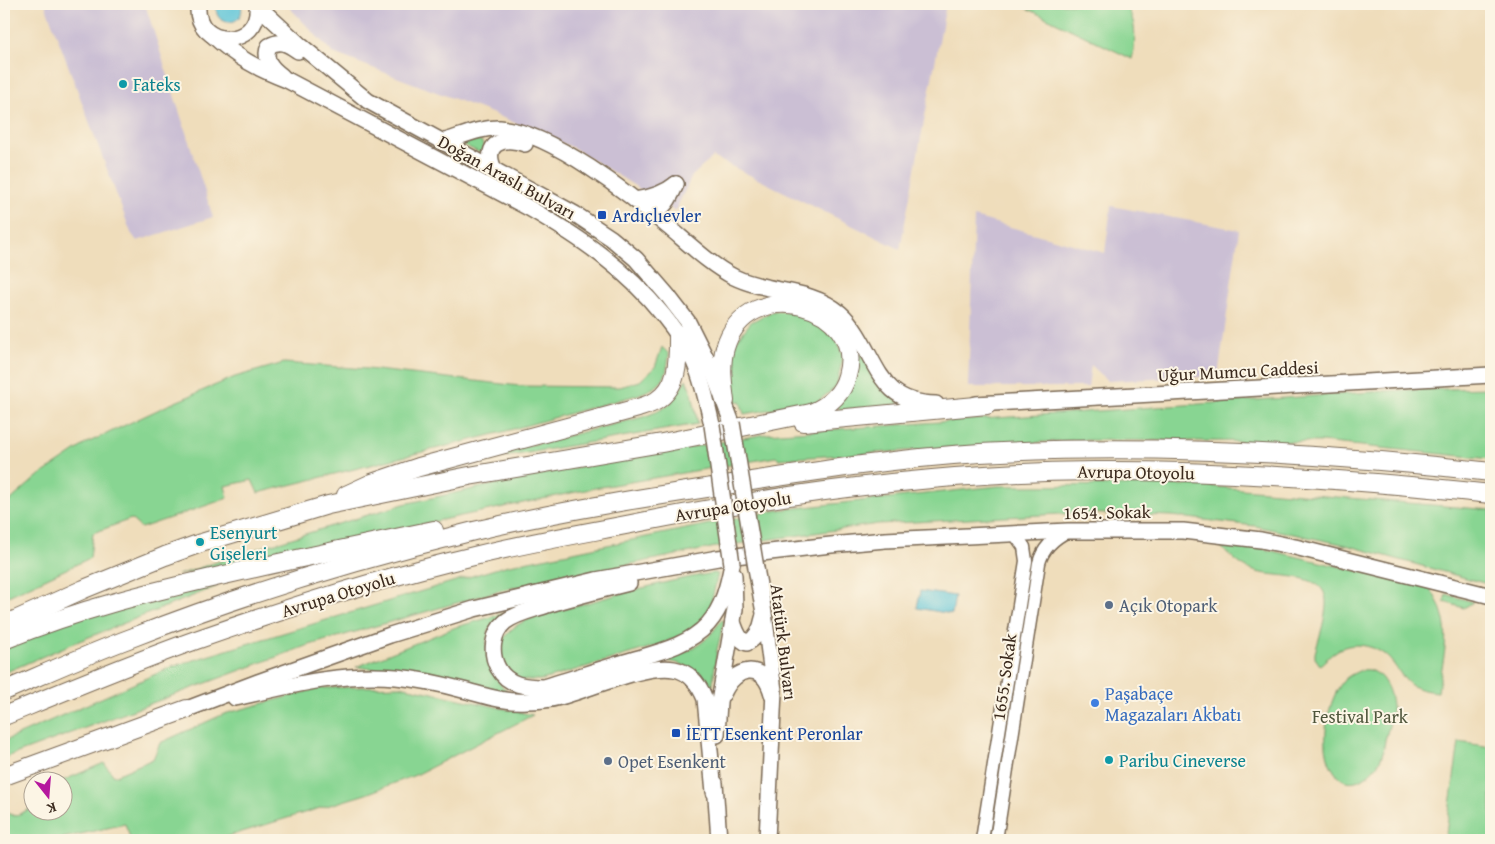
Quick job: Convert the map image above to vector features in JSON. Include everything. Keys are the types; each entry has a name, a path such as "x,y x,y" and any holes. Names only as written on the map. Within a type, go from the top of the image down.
{"highway":[{"path":"4,625 60,599 165,556 201,543 328,505 469,476 662,443 811,413 823,408 840,392 845,383 850,359 848,346 835,325 816,310 791,303 774,304 752,311 735,328 726,347 722,370 725,401"},
{"path":"328,505 356,489 392,475 638,408 656,401 664,395 675,376 678,364 678,334"},
{"path":"750,426 987,405"},
{"name":"Avrupa Otoyolu","path":"4,691 130,638 252,596 395,552 521,521 654,496 831,469 918,458 982,453 1106,450 1237,452 1331,457 1491,472"},
{"name":"Avrupa Otoyolu","path":"4,716 193,641 363,585 533,542 713,508 845,488 931,478 1040,472 1122,471 1298,477 1372,482 1491,494"},
{"path":"4,640 78,612 120,599 159,590 434,530 473,524 521,521"},
{"path":"4,730 53,705 95,679"},
{"path":"4,776 187,709"}],"main road":[{"path":"191,4 200,20"},
{"path":"198,4 200,20"},
{"path":"211,34 223,39 229,39 246,33 254,24 258,5"},
{"name":"Doğan Araslı Bulvarı","path":"258,5 300,45 368,101 494,168 575,214 611,238 636,259 688,322 702,348 725,401 732,423"},
{"name":"Doğan Araslı Bulvarı","path":"200,20 206,31 259,69 287,80 530,208 598,251 631,280 678,334 699,376 712,425 732,564"},
{"path":"287,80 268,61 268,49 275,42 288,44 345,89 368,101"},
{"path":"442,142 480,130 500,128 537,138 575,158 649,210"},
{"path":"480,130 485,137 494,168"},
{"path":"490,153 498,142 519,141 554,156 630,202 649,210 667,204 676,184 650,198 635,200"},
{"name":"Uğur Mumcu Caddesi","path":"649,210 715,265 735,277 756,285 789,290 818,299 840,313 849,322 890,388 899,395 919,403 987,405 1228,389 1491,375"},
{"name":"Atatürk Bulvarı","path":"732,423 772,667 774,705 767,840"},
{"name":"1654. Sokak","path":"718,558 776,550 885,540 1068,531 1183,531 1261,540 1325,554 1491,596"},
{"path":"718,558 523,613 505,622 496,632 493,646 498,668 509,680 525,687 544,687 664,650 690,639 708,624 716,614 722,603 732,564"},
{"path":"187,709 390,635 474,609 596,580 718,558"},
{"path":"714,792 719,702 736,594 732,564"},
{"path":"733,622 738,635 743,642 747,643 754,640 758,634 764,614"},
{"path":"187,709 302,683 351,677 396,677 449,686 498,699 523,702 560,697 659,668 674,669 692,678 701,688 705,699 719,840"},
{"path":"719,702 730,680 742,672 752,671 765,680 771,690 774,705"}],"street":[{"name":"1655. Sokak","path":"996,840 1039,563 1042,553 1050,544 1068,531"},
{"name":"1655. Sokak","path":"982,840 1026,561 1024,547 1014,533"}],"shaded area":[{"path":"45,4 145,4 213,217 137,241 131,233"},
{"path":"286,4 946,4 900,249 713,157 692,176 675,211 574,148 489,112 333,53"},
{"path":"1111,206 1239,230 1218,376 1108,381 1091,365 1088,387 968,387 974,217 1105,253"}],"green space":[{"path":"1018,4 1125,4 1134,24 1132,59"},
{"path":"478,140 482,142 487,156 461,144"},
{"path":"773,311 805,312 834,333 843,357 836,387 817,402 744,414 740,401 736,402 729,365 736,341 751,322"},
{"path":"853,342 899,401 899,404 840,410 836,404"},
{"path":"662,347 669,354 662,381 653,388 637,395 499,433 258,493 252,480 225,486 228,498 141,528 131,519 93,533 90,558 4,598 4,506 37,477 87,443 166,406 235,377 284,363 367,369 520,386 620,387 640,381 655,367"},
{"path":"686,379 692,393 698,424 475,462 475,459 652,414 670,404"},
{"path":"1491,388 1491,459 1321,442 1076,440 778,459 776,457 595,488 178,575 404,504 556,471 766,434 1401,390"},
{"path":"1194,485 1491,510 1491,585 1346,545 1255,526 1171,516 1078,513 878,524 716,547 502,590 306,646 4,758 4,741 174,666 505,566 778,510 998,486"},
{"path":"1217,543 1243,544 1430,588 1443,615 1446,639 1438,692 1427,691 1411,685 1386,656 1366,646 1352,645 1345,647 1333,653 1320,665 1315,658 1315,653 1325,612 1326,600 1323,591 1309,580 1251,570"},
{"path":"714,573 718,574 709,612 690,631 659,645 542,680 518,680 507,668 500,656 500,649 505,636 517,625 530,619 640,589"},
{"path":"218,586 4,673 4,647 53,625 179,593"},
{"path":"1446,594 1473,602 1464,608 1444,602"},
{"path":"502,614 505,616 489,629 486,646 488,662 495,676 506,690 504,694 393,671 356,667 456,627"},
{"path":"721,620 724,621 717,650 712,691 704,679 694,670 668,659 699,645 710,635"},
{"name":"Festival Park","path":"1361,670 1371,670 1381,677 1390,693 1392,710 1379,762 1367,776 1350,782 1339,777 1332,768 1326,743 1326,728 1332,701 1338,689 1346,678"},
{"path":"400,686 533,715 418,774 366,794 216,840 131,840 125,824 63,838 62,840 4,840 4,812 15,816 22,813 22,822 72,822 72,777 104,763 114,776 153,759 160,743 224,714 320,688"},
{"path":"1459,742 1491,747 1491,840 1445,840"}],"water":[{"path":"217,4 241,4 239,18 229,22 224,21 219,17"},
{"path":"920,591 955,596 952,614 917,608"}],"place":[{"name":"Fateks","path":"123,84"},
{"name":"Ardıçlıevler","path":"602,215"},
{"name":"Esenyurt Gişeleri","path":"200,542"},
{"name":"Açık Otopark","path":"1109,605"},
{"name":"Paşabaçe Magazaları Akbatı","path":"1095,703"},
{"name":"İETT Esenkent Peronlar","path":"676,733"},
{"name":"Paribu Cineverse","path":"1109,760"},
{"name":"Opet Esenkent","path":"608,761"}]}
